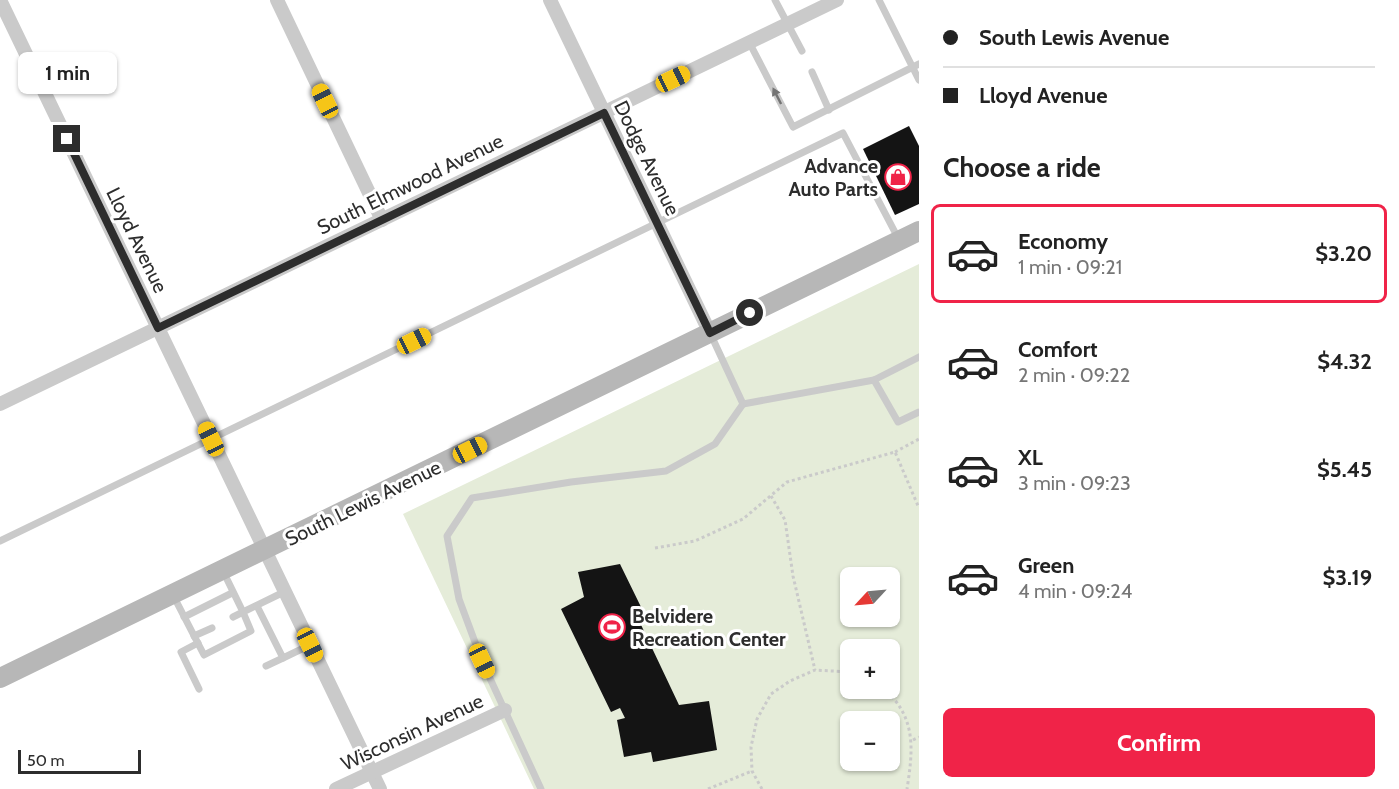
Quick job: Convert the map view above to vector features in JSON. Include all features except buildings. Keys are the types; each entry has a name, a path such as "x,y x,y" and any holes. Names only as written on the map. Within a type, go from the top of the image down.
{"main road":[{"name":"South Lewis Avenue","path":"0,678 919,231"}],"street":[{"name":"Lloyd Avenue","path":"0,0 380,789"},
{"path":"277,0 382,220"},
{"name":"Dodge Avenue","path":"550,0 710,333"},
{"name":"South Elmwood Avenue","path":"0,404 837,0"},
{"name":"Wisconsin Avenue","path":"336,789 505,710"}],"lane":[{"path":"775,0 802,51"},
{"path":"879,0 916,66 919,80"},
{"path":"749,42 793,127 916,66"},
{"path":"812,72 829,110"},
{"path":"0,541 843,133 899,240"},
{"path":"710,333 743,404"},
{"path":"541,789 482,661 459,599 447,536 472,498 571,482 666,471 716,444 743,404 874,380 919,357"},
{"path":"874,380 898,422 919,412"},
{"path":"173,595 204,655 251,631 223,571"},
{"path":"233,617 284,592"},
{"path":"184,617 232,593"},
{"path":"257,606 283,658"},
{"path":"199,688 181,652 212,628"},
{"path":"266,666 310,645"}],"path":[{"path":"655,548 695,541 743,519 788,482 895,452 919,439"},
{"path":"895,452 919,507"},
{"path":"771,496 785,520 793,576 815,670"},
{"path":"762,789 752,771 751,747 757,719 771,693 790,681 815,670 840,671"},
{"path":"891,699 902,713 913,740 907,789"},
{"path":"913,740 919,736"},
{"path":"708,789 752,771"}],"green space":[{"path":"919,264 919,789 534,789 403,514"}],"place":[{"name":"Advance Auto Parts","path":"898,177"},
{"name":"Belvidere Recreation Center","path":"612,627"}],"route":[{"path":"67,139 158,328 604,113 710,333 750,313"}]}
